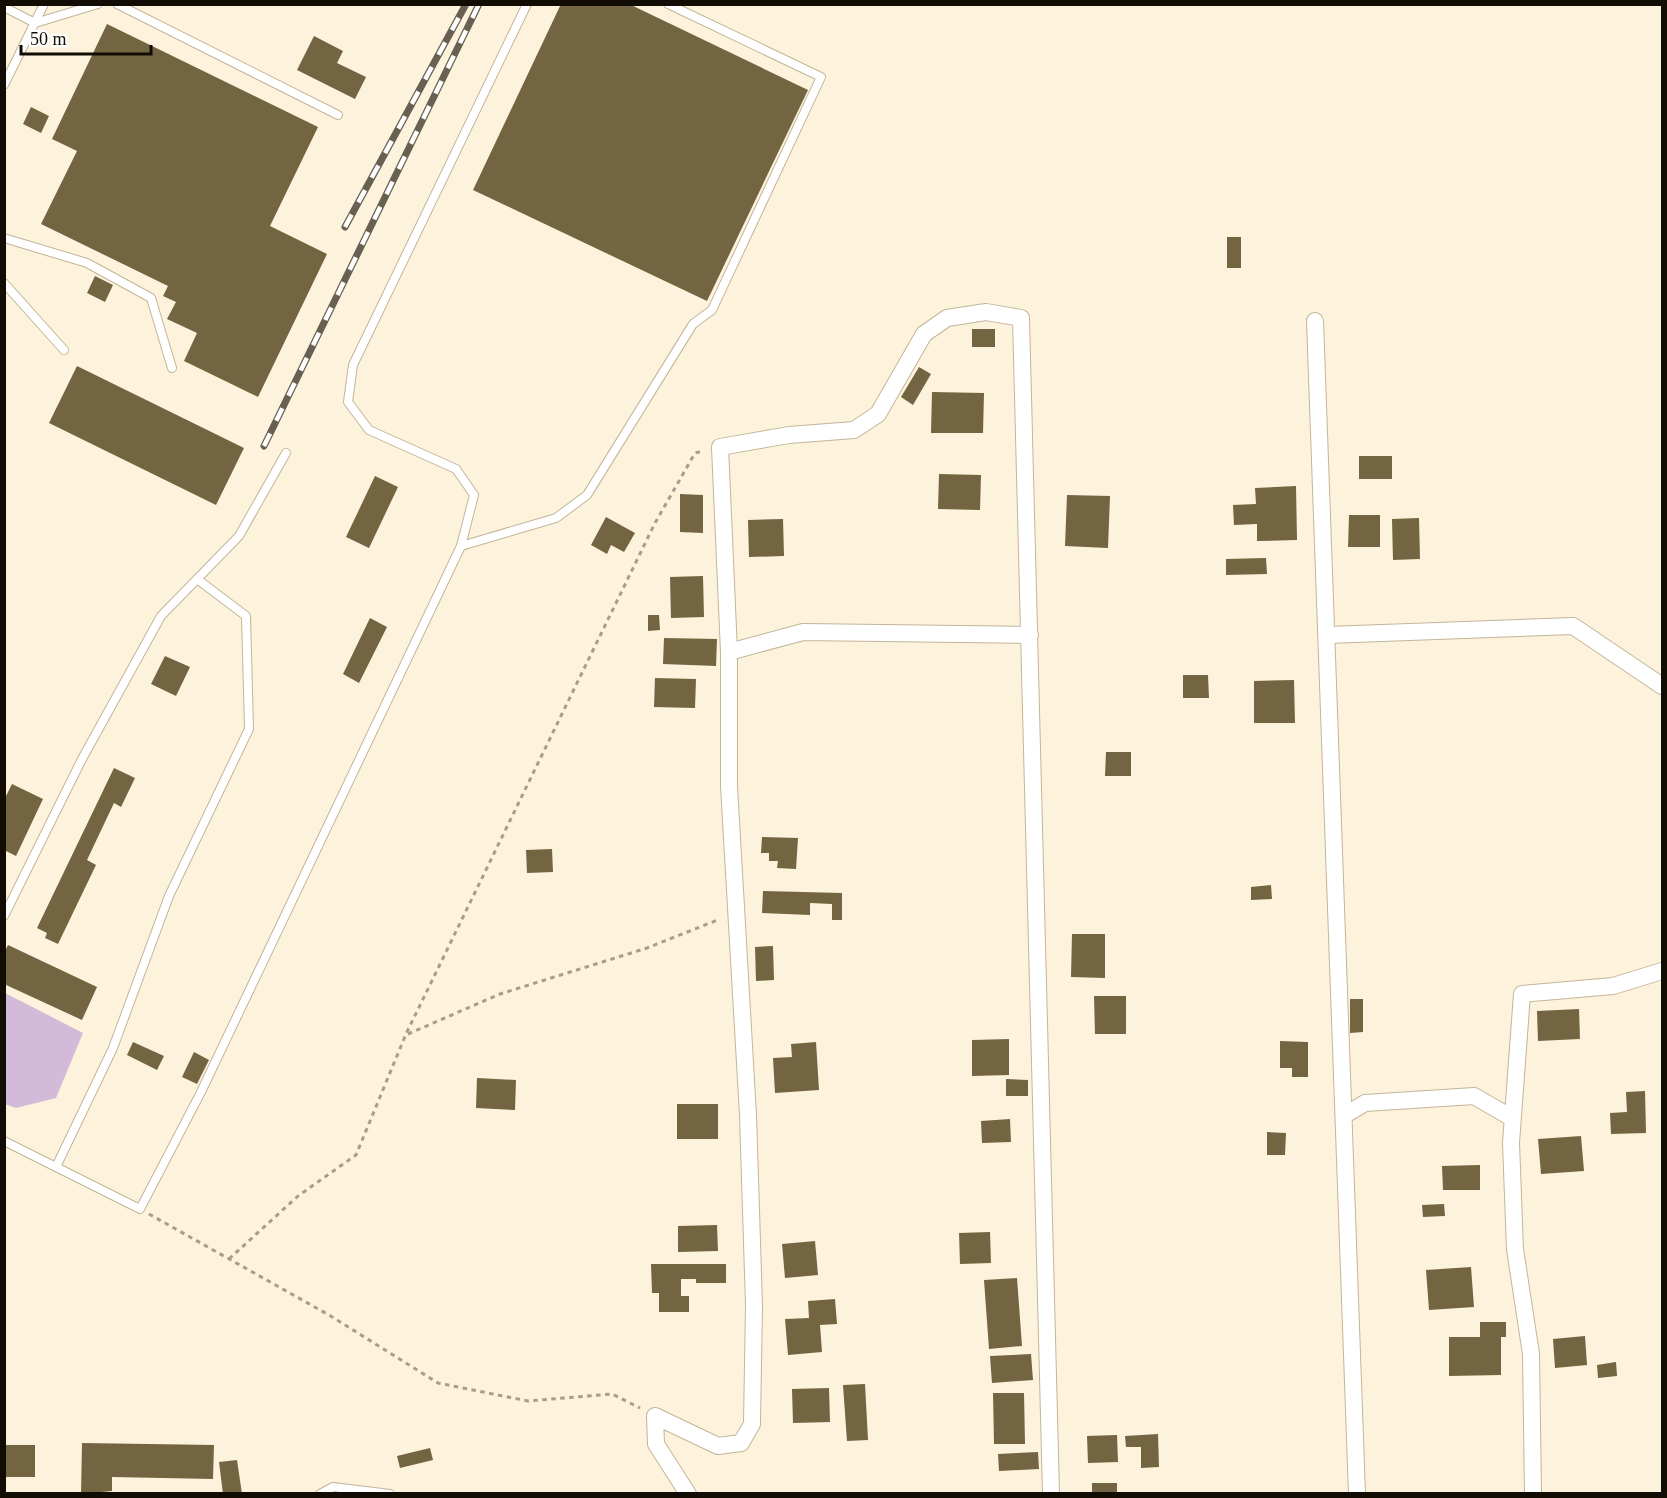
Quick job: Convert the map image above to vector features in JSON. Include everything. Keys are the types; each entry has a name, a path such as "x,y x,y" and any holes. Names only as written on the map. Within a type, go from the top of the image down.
{"street":[{"path":"688,1494 656,1444 655,1416 718,1446 741,1443 752,1424 754,1305 738,912 729,786 729,652 720,447 789,435 854,430 878,414 924,334 946,318 986,312 1021,318 1051,1494"},
{"path":"1315,321 1357,1494"},
{"path":"1327,635 1573,626 1662,686"},
{"path":"729,652 803,632 1030,635"},
{"path":"1533,1494 1531,1354 1515,1249 1512,1118 1522,994 1613,986 1662,970"},
{"path":"1345,1115 1365,1103 1474,1096 1512,1118"}],"lane":[{"path":"4,85 44,4"},
{"path":"4,7 35,22 98,4"},
{"path":"117,4 338,115"},
{"path":"4,1141 140,1209 201,1092 461,546 474,495 456,469 369,430 348,402 353,365 527,4"},
{"path":"461,546 556,518 587,495 693,324 712,310 821,77 668,4"},
{"path":"4,238 87,263 151,298 172,368"},
{"path":"4,283 64,350"},
{"path":"4,916 82,759 161,616 239,536 286,453"},
{"path":"56,1167 113,1048 169,896 249,729 246,616 197,579"},
{"path":"320,1494 333,1487 390,1494"}],"path":[{"path":"229,1259 298,1196 356,1155 406,1034 655,523 695,453 720,447"},
{"path":"406,1034 500,994 647,948 738,912"},
{"path":"140,1209 329,1315 438,1383 528,1401 612,1394 655,1416"}],"shaded area":[{"path":"5,993 83,1033 56,1098 16,1108 5,1104"}],"building":[{"path":"561,4 629,4 808,90 707,301 473,190"},
{"path":"107,24 318,127 270,226 327,254 258,397 184,361 197,333 167,319 176,302 163,296 168,286 41,224 77,151 52,139"},
{"path":"314,36 343,51 337,63 366,77 355,99 297,70"},
{"path":"31,107 49,116 41,133 23,124"},
{"path":"1227,237 1241,237 1241,268 1227,268"},
{"path":"95,276 113,285 105,302 87,293"},
{"path":"972,329 995,329 995,347 972,347"},
{"path":"77,366 244,448 216,505 49,423"},
{"path":"919,367 931,374 913,405 901,397"},
{"path":"932,392 984,393 983,433 931,433"},
{"path":"1359,456 1392,456 1392,479 1359,479"},
{"path":"939,474 981,475 980,510 938,509"},
{"path":"375,476 398,487 369,548 346,537"},
{"path":"1296,486 1297,540 1257,541 1257,524 1234,525 1233,505 1256,504 1255,488"},
{"path":"680,494 703,495 703,533 680,532"},
{"path":"1067,495 1110,496 1108,548 1065,546"},
{"path":"1349,515 1380,515 1380,547 1348,547"},
{"path":"606,517 635,533 624,552 611,545 607,554 591,545"},
{"path":"1419,518 1420,559 1393,560 1392,519"},
{"path":"783,519 784,556 749,557 748,520"},
{"path":"1266,558 1267,574 1226,575 1226,559"},
{"path":"703,576 704,617 671,618 670,577"},
{"path":"648,615 659,615 660,630 648,631"},
{"path":"370,618 387,627 359,683 343,674"},
{"path":"664,638 717,639 716,666 663,664"},
{"path":"165,656 190,667 176,696 151,684"},
{"path":"1183,675 1208,675 1209,698 1183,698"},
{"path":"655,678 696,679 695,708 654,707"},
{"path":"1294,680 1295,723 1254,723 1254,681"},
{"path":"1106,752 1131,752 1131,776 1105,776"},
{"path":"114,768 135,778 121,807 114,803 87,860 96,865 58,944 45,938 47,933 37,928"},
{"path":"12,784 43,799 16,856 4,850 4,800"},
{"path":"762,837 798,838 796,869 777,868 778,861 769,861 769,853 761,853"},
{"path":"552,849 553,872 527,873 526,850"},
{"path":"1271,885 1272,899 1251,900 1251,887"},
{"path":"763,891 842,893 842,920 832,920 832,904 810,903 810,915 762,913"},
{"path":"1072,934 1105,934 1105,978 1071,977"},
{"path":"8,945 97,987 82,1020 4,984 4,953"},
{"path":"773,946 774,980 756,981 755,947"},
{"path":"1094,996 1126,996 1126,1034 1095,1034"},
{"path":"1350,999 1363,999 1363,1032 1350,1033"},
{"path":"1579,1009 1580,1039 1538,1041 1537,1011"},
{"path":"1009,1039 1009,1075 972,1076 972,1040"},
{"path":"1280,1041 1308,1042 1308,1077 1292,1077 1292,1068 1280,1068"},
{"path":"133,1042 164,1056 157,1070 127,1055"},
{"path":"816,1042 819,1090 775,1093 773,1058 792,1057 791,1044"},
{"path":"194,1052 209,1060 197,1084 182,1077"},
{"path":"477,1078 516,1080 515,1110 476,1108"},
{"path":"1006,1079 1028,1080 1028,1096 1006,1096"},
{"path":"1645,1091 1646,1133 1611,1134 1610,1113 1627,1112 1626,1092"},
{"path":"677,1104 718,1104 718,1139 677,1139"},
{"path":"1010,1119 1011,1142 982,1143 981,1121"},
{"path":"1267,1132 1286,1133 1285,1155 1267,1155"},
{"path":"1581,1136 1584,1171 1541,1174 1538,1139"},
{"path":"1480,1165 1480,1190 1443,1190 1442,1166"},
{"path":"1444,1204 1445,1216 1423,1217 1422,1205"},
{"path":"717,1225 718,1251 678,1252 678,1226"},
{"path":"990,1232 991,1263 960,1264 959,1233"},
{"path":"815,1241 818,1275 785,1278 782,1244"},
{"path":"651,1264 726,1264 726,1283 696,1283 696,1279 681,1279 681,1296 689,1296 689,1312 659,1312 659,1293 652,1293"},
{"path":"1471,1267 1474,1307 1429,1310 1426,1270"},
{"path":"1017,1278 1022,1346 989,1349 984,1280"},
{"path":"835,1299 837,1324 820,1325 822,1352 788,1355 785,1319 809,1318 808,1301"},
{"path":"1480,1322 1506,1322 1506,1337 1501,1337 1501,1375 1449,1376 1449,1337 1480,1337"},
{"path":"1585,1336 1587,1365 1555,1368 1553,1339"},
{"path":"1031,1354 1033,1380 992,1383 990,1356"},
{"path":"1616,1362 1617,1376 1598,1378 1597,1365"},
{"path":"865,1384 868,1440 847,1441 843,1385"},
{"path":"829,1388 830,1422 793,1423 792,1389"},
{"path":"993,1393 1024,1393 1025,1444 994,1444"},
{"path":"1158,1434 1159,1467 1141,1468 1141,1447 1126,1447 1125,1436"},
{"path":"1117,1435 1118,1462 1088,1463 1087,1436"},
{"path":"82,1443 214,1445 213,1479 112,1477 112,1491 81,1494"},
{"path":"4,1445 35,1445 35,1477 4,1477"},
{"path":"430,1448 433,1460 400,1468 397,1456"},
{"path":"1038,1452 1039,1469 999,1471 998,1454"},
{"path":"237,1460 242,1494 223,1494 219,1462"},
{"path":"1092,1483 1117,1483 1117,1494 1092,1494"}],"railway":[{"path":"345,227 466,4"},
{"path":"264,446 479,4"}]}
